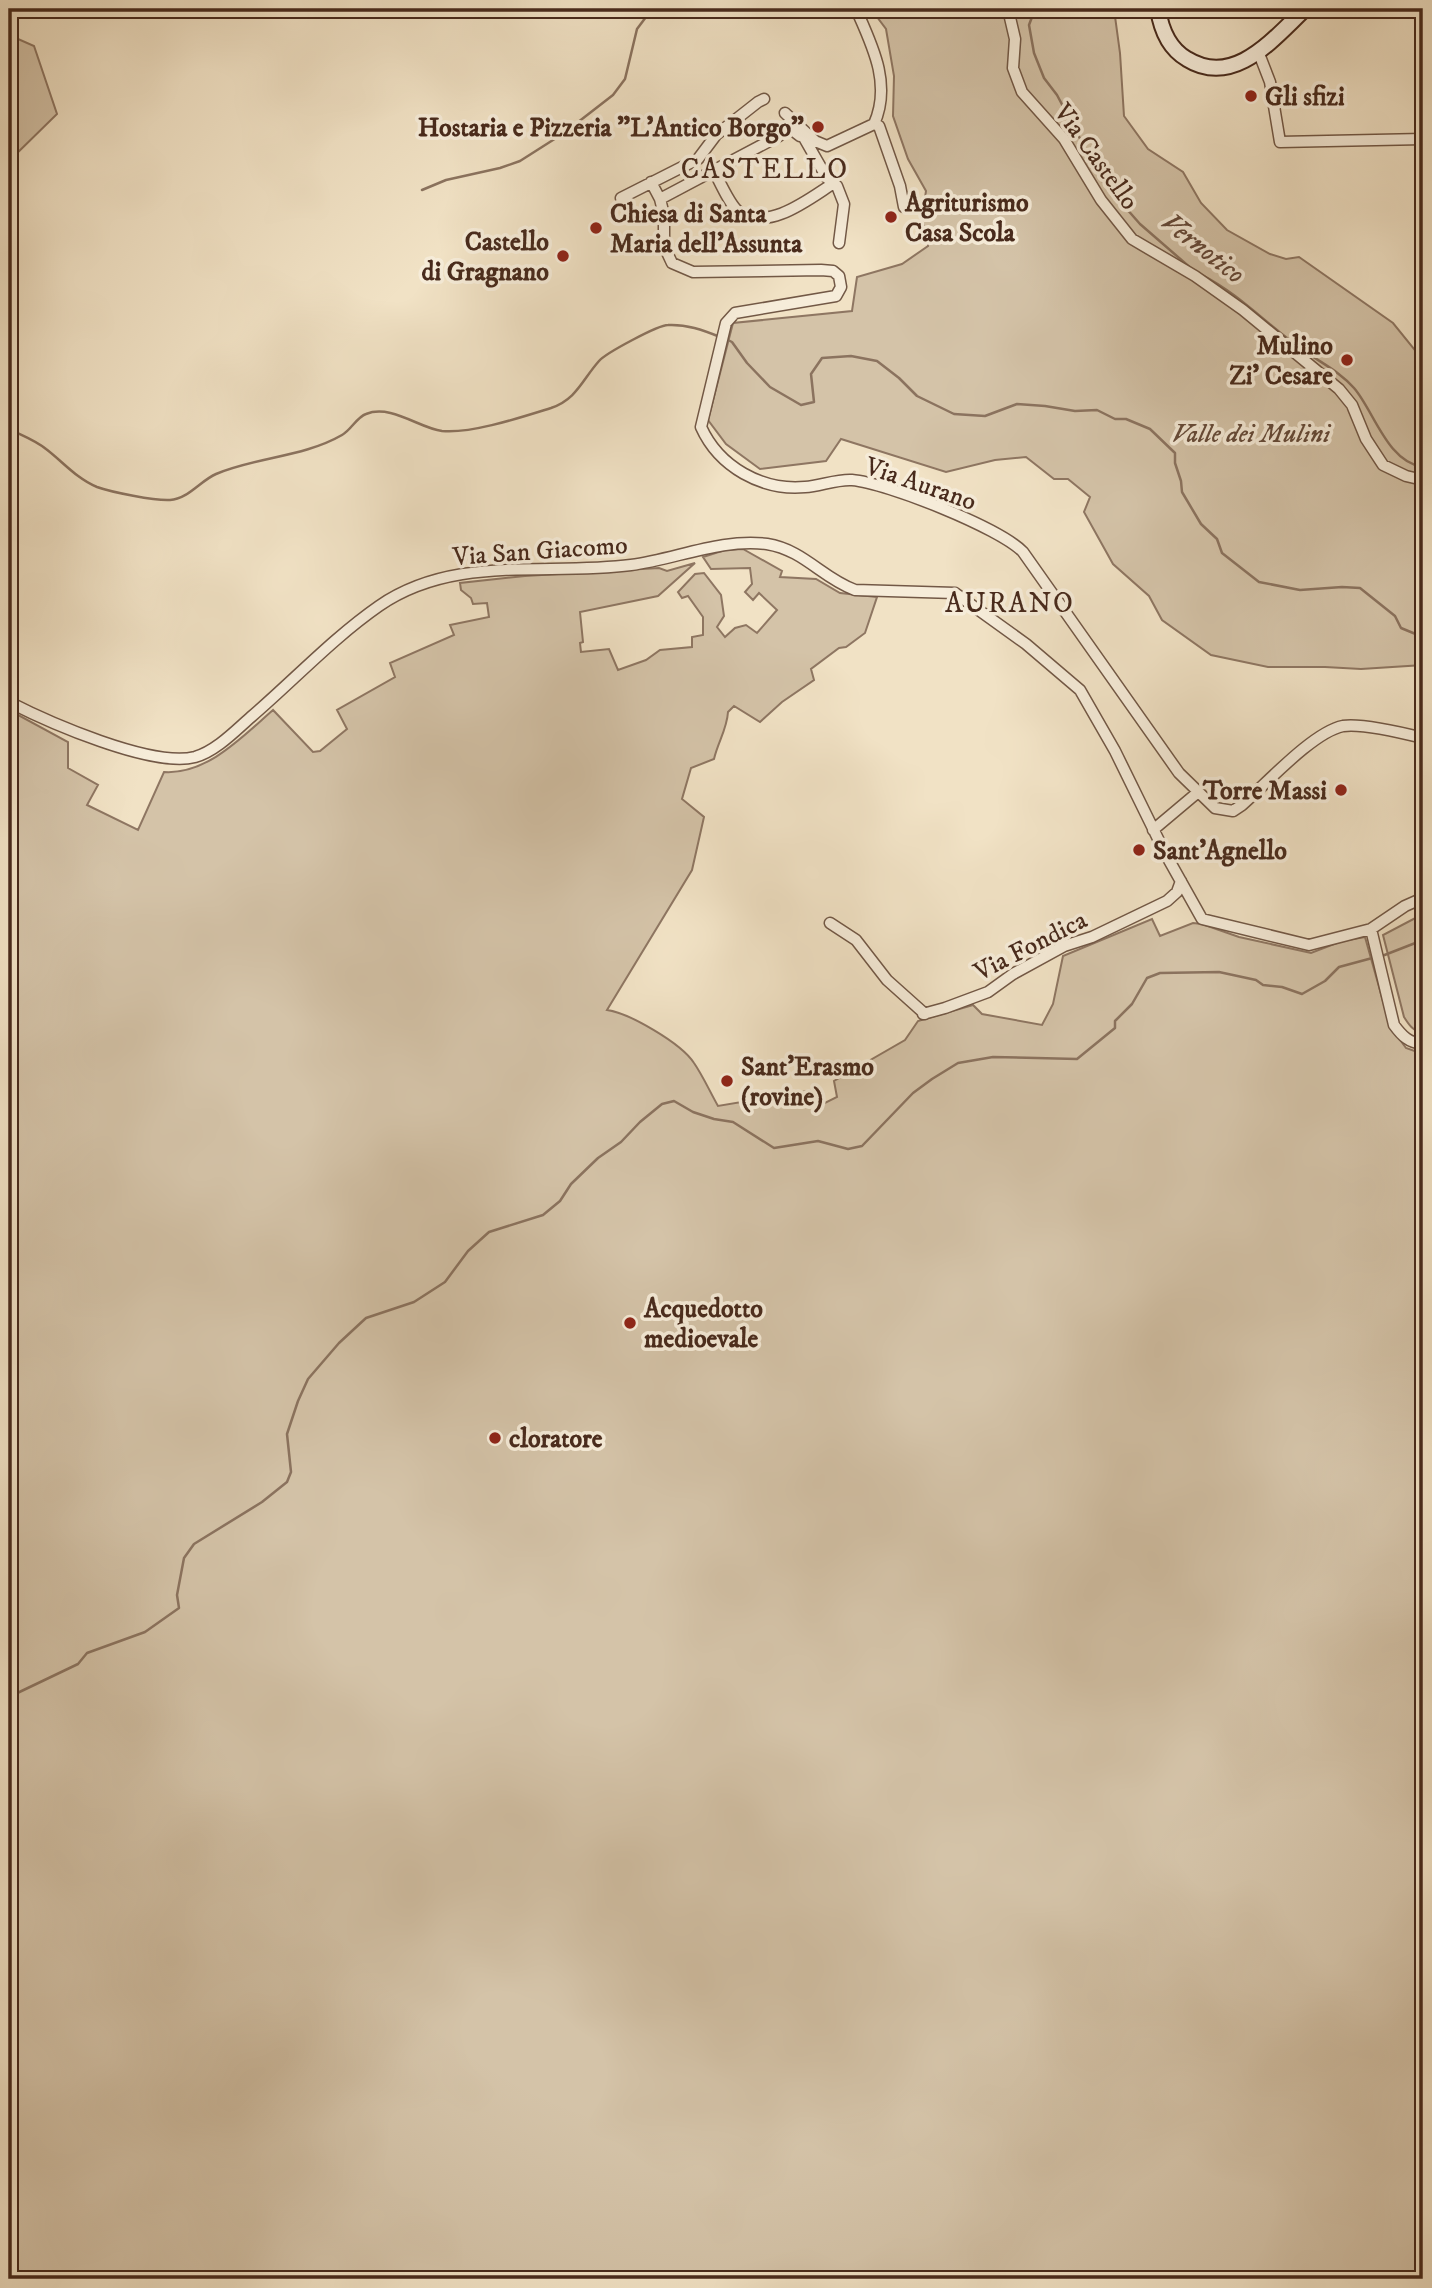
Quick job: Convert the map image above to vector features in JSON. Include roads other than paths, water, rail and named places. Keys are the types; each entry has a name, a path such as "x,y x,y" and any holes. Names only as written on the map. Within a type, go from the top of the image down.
{"main road":[{"path":"1158,9 1161,28 1172,46 1200,67 1231,66 1248,60 1305,9"}],"street":[{"path":"856,9 875,50 881,72 880,96 874,124"},
{"name":"Via Castello","path":"1008,9 1014,39 1013,68 1022,92 1064,139 1101,200 1132,239 1195,276 1243,310 1339,388 1352,405 1366,439 1383,465 1406,476 1423,480"},
{"path":"1258,51 1269,82 1280,142 1423,139"},
{"path":"621,198 698,159 716,135 764,99"},
{"path":"785,113 807,137 827,178 834,183 844,204 839,243"},
{"path":"652,181 660,199 791,129 827,146 874,124"},
{"path":"874,124 879,126 900,186 904,207"},
{"path":"713,169 738,211 757,219 783,212 834,183"},
{"name":"Via Aurano","path":"660,199 664,215 664,246 672,263 692,272 821,270 833,271 839,276 841,287 836,296 735,313 726,323 701,427 727,463 741,474 788,487 850,480 868,483 902,493 961,517 1014,543 1180,774 1215,808 1233,811 1294,759 1311,740 1345,726 1423,738"},
{"name":"Via San Giacomo","path":"9,702 117,748 180,759 197,756 225,740 325,650 379,606 417,584 459,573 608,567 661,560 719,546 763,544 797,553 843,586 855,590 955,593 962,596 1080,690 1115,751 1153,830"},
{"path":"1197,793 1153,830 1202,919 1309,946 1371,929 1405,906 1423,898"},
{"name":"Via Fondica","path":"830,923 856,940 887,979 924,1014 988,992 1013,974 1063,946 1093,936 1167,901 1177,892 1181,881"},
{"path":"1371,929 1392,1015 1400,1034 1409,1041 1423,1044"}],"waterway":[{"path":"422,190 446,180 520,161 564,133 613,95 625,79 637,29 652,9"},
{"name":"Vernotico","path":"1035,9 1029,25 1034,53 1044,78 1057,95 1103,182 1140,224 1193,270"},
{"name":"Vernotico","path":"1202,275 1230,292 1293,343 1343,377 1361,398 1391,446 1400,456 1423,467"},
{"path":"9,429 42,446 90,484 133,496 170,500 183,496 210,477 231,468 296,453 327,442 345,433 366,414 385,412 433,429 454,431 482,427 551,408 567,400 604,357 662,326 688,327 720,337"},
{"path":"726,339 732,342 770,387 801,405 814,402 811,374 822,358 851,356 877,361 917,396 954,414 985,416 1017,404 1045,406 1075,411 1097,410 1115,419 1126,419 1150,429 1175,453 1182,492 1201,524 1217,539 1222,553 1259,582 1300,590 1360,588 1395,616 1401,628 1418,635 1423,632"},
{"path":"1382,956 1423,940"},
{"path":"9,1697 78,1664 87,1653 145,1632 179,1608 177,1595 184,1558 194,1544 262,1502 287,1482 291,1472 287,1434 298,1401 308,1379 339,1343 366,1318 414,1302 445,1282 468,1251 489,1232 543,1215 560,1201 571,1184 598,1158 621,1142 662,1104 674,1101 693,1112 733,1122 774,1148 818,1141 848,1149 862,1146 913,1093 958,1063 993,1057 1077,1059 1115,1028 1115,1021 1132,1004 1147,978 1160,973 1219,972 1302,994 1325,981 1339,967 1376,957"}],"place":[{"name":"Gli sfizi","path":"1251,96"},
{"name":"Hostaria e Pizzeria \"L'Antico Borgo\"","path":"818,127"},
{"name":"Agriturismo Casa Scola","path":"891,217"},
{"name":"Chiesa di Santa Maria dell'Assunta","path":"596,228"},
{"name":"Castello di Gragnano","path":"563,256"},
{"name":"Mulino Zi' Cesare","path":"1347,360"},
{"name":"Torre Massi","path":"1341,790"},
{"name":"Sant'Agnello","path":"1139,850"},
{"name":"Sant'Erasmo (rovine)","path":"727,1081"},
{"name":"Acquedotto medioevale","path":"630,1323"},
{"name":"cloratore","path":"495,1438"}],"district":[{"name":"CASTELLO","path":"765,168"},
{"name":"AURANO","path":"1010,602"}],"park label":[{"name":"Valle dei Mulini","path":"1251,433"}]}
